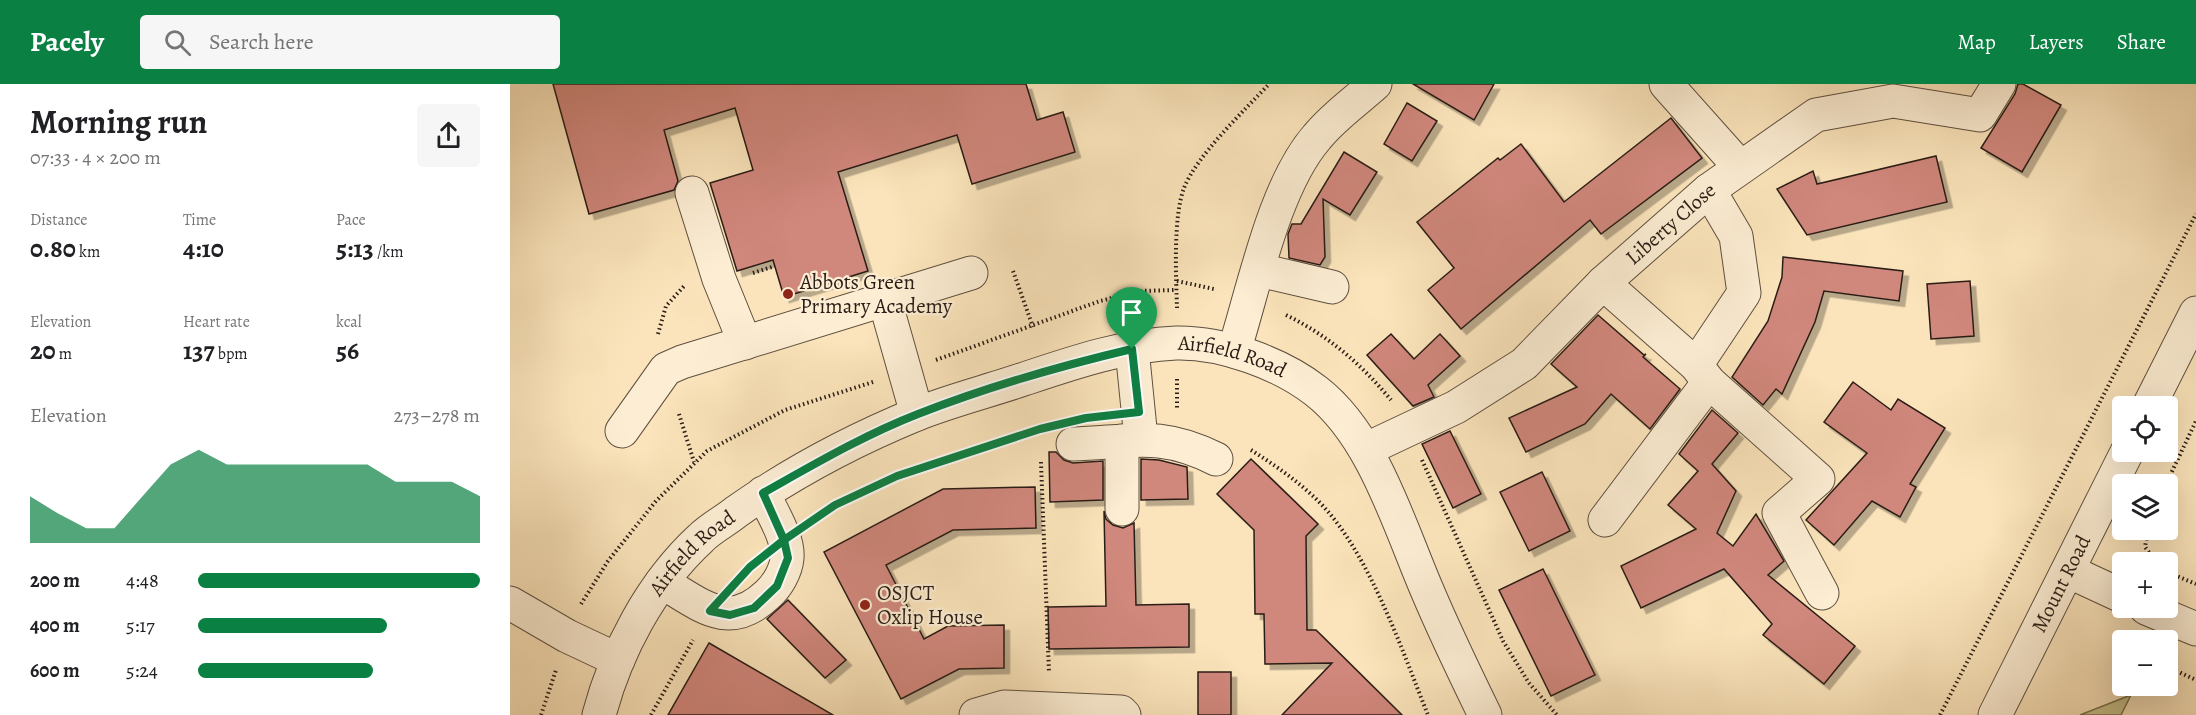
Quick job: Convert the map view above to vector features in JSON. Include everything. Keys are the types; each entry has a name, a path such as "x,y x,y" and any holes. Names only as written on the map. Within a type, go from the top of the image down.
{"street":[{"path":"1234,351 1287,183 1316,137 1375,84"},
{"path":"1666,84 1740,167"},
{"name":"Liberty Close","path":"1366,449 1456,407 1524,364 1603,283 1709,190 1816,115 1893,101 1980,115 1999,84"},
{"path":"1605,520 1703,374 1744,292 1736,236 1709,190"},
{"path":"692,194 720,279 745,343"},
{"path":"1259,270 1332,287"},
{"path":"622,431 666,369 682,362 971,273"},
{"path":"1603,283 1818,479 1779,513 1822,593"},
{"path":"885,301 917,414"},
{"path":"2155,396 2196,313"},
{"name":"Airfield Road","path":"599,715 618,660 638,619 662,582 701,538 763,493 809,467 917,414 1071,363 1132,349 1177,343 1234,351 1283,370 1316,391 1345,417 1366,449 1438,616 1485,715"},
{"path":"1122,509 1131,440 1132,349"},
{"path":"1062,435 1169,441 1191,447 1216,459"},
{"name":"Mount Road","path":"1995,715 2122,462"},
{"path":"662,582 710,611 730,615 754,608 777,586 788,558 784,540 763,493"},
{"path":"2068,571 2112,591"},
{"path":"510,603 567,636 618,660"},
{"path":"2170,618 2196,629"},
{"path":"976,715 1004,707 1120,712 1124,715"}],"path":[{"path":"1176,290 1179,214 1184,188 1199,163 1269,84"},
{"path":"1940,715 2196,214"},
{"path":"1013,270 1033,327"},
{"path":"2171,474 2196,422"},
{"path":"784,540 835,505 897,476 1040,429 1062,435"},
{"path":"1040,429 1040,441"},
{"path":"1248,448 1273,463 1316,498 1340,529 1374,584 1428,715"},
{"path":"1040,453 1050,710"},
{"path":"2178,577 2196,584"},
{"path":"651,715 710,611"},
{"path":"2178,672 2196,680"}],"shaded area":[{"path":"2128,696 2130,696 2121,715 2080,715"}],"building":[{"path":"553,84 1026,84 1037,120 1063,112 1075,152 972,184 957,135 838,172 868,271 784,297 773,260 737,271 710,183 753,170 735,108 664,130 678,181 674,190 589,214"},
{"path":"1413,84 1494,84 1474,120"},
{"path":"2018,84 2023,84 2061,105 2022,172 1981,148 2015,94"},
{"path":"1407,103 1437,121 1412,161 1384,144"},
{"path":"1671,118 1702,158 1601,234 1590,220 1461,329 1428,290 1454,268 1417,222 1498,158 1500,160 1521,144 1564,202"},
{"path":"1344,152 1377,172 1350,215 1323,199 1325,257 1320,265 1289,258 1288,234 1292,224 1301,224"},
{"path":"1936,156 1947,202 1807,235 1777,189 1813,171 1817,184"},
{"path":"1783,257 1903,271 1899,301 1824,291 1815,322 1782,394 1776,389 1763,405 1732,377 1768,321 1782,277"},
{"path":"1970,281 1974,336 1931,339 1927,284"},
{"path":"1598,315 1644,355 1646,354 1643,357 1680,389 1650,429 1611,394 1585,424 1526,452 1509,418 1577,387 1551,364"},
{"path":"1391,334 1414,359 1440,334 1460,356 1428,385 1434,397 1413,406 1367,355"},
{"path":"1853,382 1891,410 1898,399 1945,428 1910,484 1916,487 1900,517 1872,501 1834,545 1806,520 1867,453 1824,422"},
{"path":"1712,410 1738,433 1712,464 1736,491 1717,533 1733,546 1756,514 1784,561 1768,575 1855,646 1824,684 1763,635 1772,624 1724,569 1641,608 1621,566 1696,529 1668,505 1698,471 1679,454"},
{"path":"1450,431 1481,494 1453,508 1422,444"},
{"path":"1049,452 1056,452 1064,460 1073,463 1103,461 1103,500 1050,502"},
{"path":"1141,459 1159,460 1187,467 1188,499 1141,500"},
{"path":"1251,459 1318,524 1306,536 1307,630 1316,630 1402,715 1282,715 1332,663 1265,664 1264,614 1255,614 1254,530 1217,494"},
{"path":"1542,472 1570,531 1529,551 1500,492"},
{"path":"1035,487 1036,528 953,530 886,565 924,639 948,626 1004,625 1004,668 959,669 901,699 824,552 943,489"},
{"path":"1104,511 1106,519 1113,525 1123,528 1134,523 1136,605 1189,604 1189,647 1049,649 1048,607 1106,606"},
{"path":"1543,569 1595,675 1551,696 1499,590"},
{"path":"788,600 846,660 825,678 767,619"},
{"path":"709,643 833,715 668,715"},
{"path":"1198,672 1231,672 1231,715 1198,715"}],"place":[{"name":"Abbots Green Primary Academy","path":"788,294"},
{"name":"OSJCT Oxlip House","path":"865,605"}],"route":[{"path":"1132,349 1071,363 917,414 809,467 763,493 784,540 750,567 710,611 730,615 754,608 777,586 788,558 784,540 835,505 897,476 1040,429 1086,418 1139,412 1132,349"}]}
